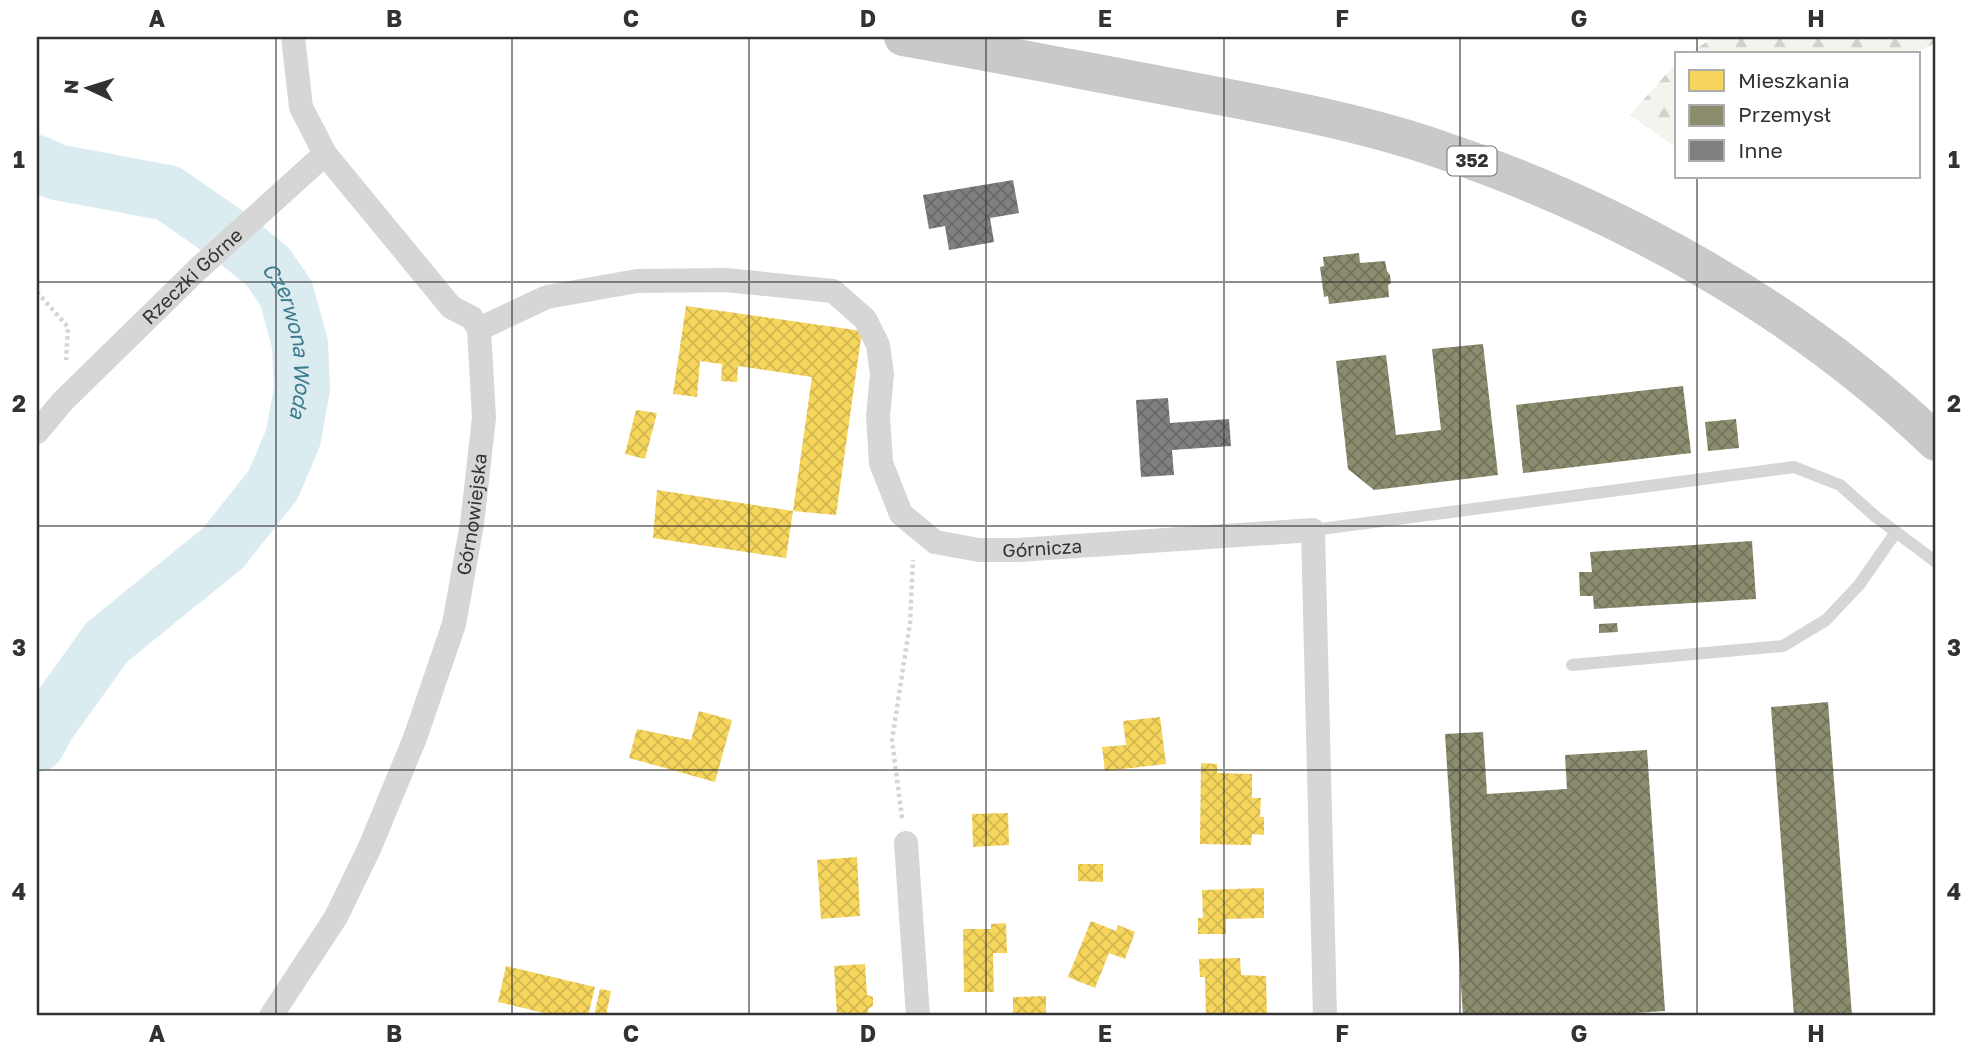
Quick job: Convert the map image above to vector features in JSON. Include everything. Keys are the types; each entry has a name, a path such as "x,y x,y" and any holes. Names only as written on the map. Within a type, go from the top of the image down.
{"main road":[{"name":"352","path":"902,37 1306,113 1429,146 1499,171 1635,231 1749,297 1841,362 1936,442"}],"street":[{"path":"293,37 301,107 325,154 451,307 472,318 479,329"},
{"name":"Rzeczki Górne","path":"37,432 63,401 198,269 325,154"},
{"name":"Górnicza","path":"479,329 547,297 637,281 726,280 833,291 865,319 878,345 882,374 878,416 881,463 901,514 936,542 979,550 1018,550 1314,530"},
{"name":"Górnowiejska","path":"271,1016 336,917 370,847 415,738 453,624 472,524 484,418 479,329"},
{"path":"1314,530 1325,1016"},
{"path":"906,843 918,1016"}],"lane":[{"path":"1314,530 1794,467 1840,485 1936,562"},
{"path":"1572,665 1783,646 1826,620 1858,584 1896,532"}],"path":[{"path":"37,292 68,327 63,401"},
{"path":"901,514 913,556 910,623 892,740 906,843"}],"green space":[{"path":"1714,37 1936,37 1936,43 1915,52 1691,52"},
{"path":"1675,64 1675,147 1630,115"}],"building: Mieszkania":[{"path":"686,306 862,331 836,515 793,511 812,377 738,366 737,382 721,381 722,364 700,361 697,397 673,394"},
{"path":"636,410 657,413 645,459 625,454"},
{"path":"657,490 793,511 786,558 653,538"},
{"path":"699,711 732,720 715,782 629,758 637,729 691,740"},
{"path":"1160,717 1166,764 1105,771 1102,747 1126,745 1123,721"},
{"path":"1201,763 1217,764 1217,773 1252,774 1252,798 1261,798 1260,817 1264,817 1264,835 1252,834 1251,845 1200,844"},
{"path":"1008,813 1009,845 973,847 972,814"},
{"path":"857,857 860,916 821,919 817,860"},
{"path":"1078,864 1103,864 1103,882 1078,881"},
{"path":"1264,888 1264,918 1226,919 1226,934 1198,934 1198,918 1203,918 1202,890"},
{"path":"1091,921 1116,931 1118,925 1135,932 1125,959 1109,953 1095,988 1068,977"},
{"path":"1006,923 1007,953 993,953 994,992 964,992 963,929 991,929 991,924"},
{"path":"1240,958 1241,975 1266,976 1267,1016 1206,1016 1205,977 1200,977 1199,959"},
{"path":"865,964 867,995 873,997 873,1006 868,1009 869,1016 837,1016 834,966"},
{"path":"506,966 595,987 588,1016 557,1016 498,1002"},
{"path":"600,989 611,991 606,1016 594,1016"},
{"path":"1046,996 1046,1016 1013,1016 1013,997"}],"building: Przemysł":[{"path":"1359,253 1360,263 1385,261 1391,283 1388,285 1389,297 1329,304 1328,296 1324,297 1320,267 1324,266 1323,257"},
{"path":"1483,344 1498,475 1374,490 1348,469 1336,361 1386,355 1396,435 1441,430 1432,349"},
{"path":"1683,386 1691,453 1523,473 1516,405"},
{"path":"1736,419 1739,448 1708,451 1705,422"},
{"path":"1752,541 1756,599 1594,609 1593,596 1580,596 1579,572 1592,572 1590,552"},
{"path":"1617,623 1618,632 1599,633 1599,624"},
{"path":"1828,702 1852,1016 1794,1016 1771,707"},
{"path":"1483,732 1487,794 1567,789 1565,755 1647,750 1665,1011 1591,1016 1463,1016 1445,734"}],"building: Inne":[{"path":"1013,180 1019,213 990,218 994,242 949,250 945,226 929,229 923,195"},
{"path":"1168,398 1170,423 1229,419 1231,446 1172,450 1174,475 1141,477 1136,400"}],"waterway":[{"name":"Czerwona Woda","path":"37,163 56,172 168,193 234,239 268,267 286,293 300,344 302,389 293,438 273,485 223,548 107,642 48,724 37,744"}]}
